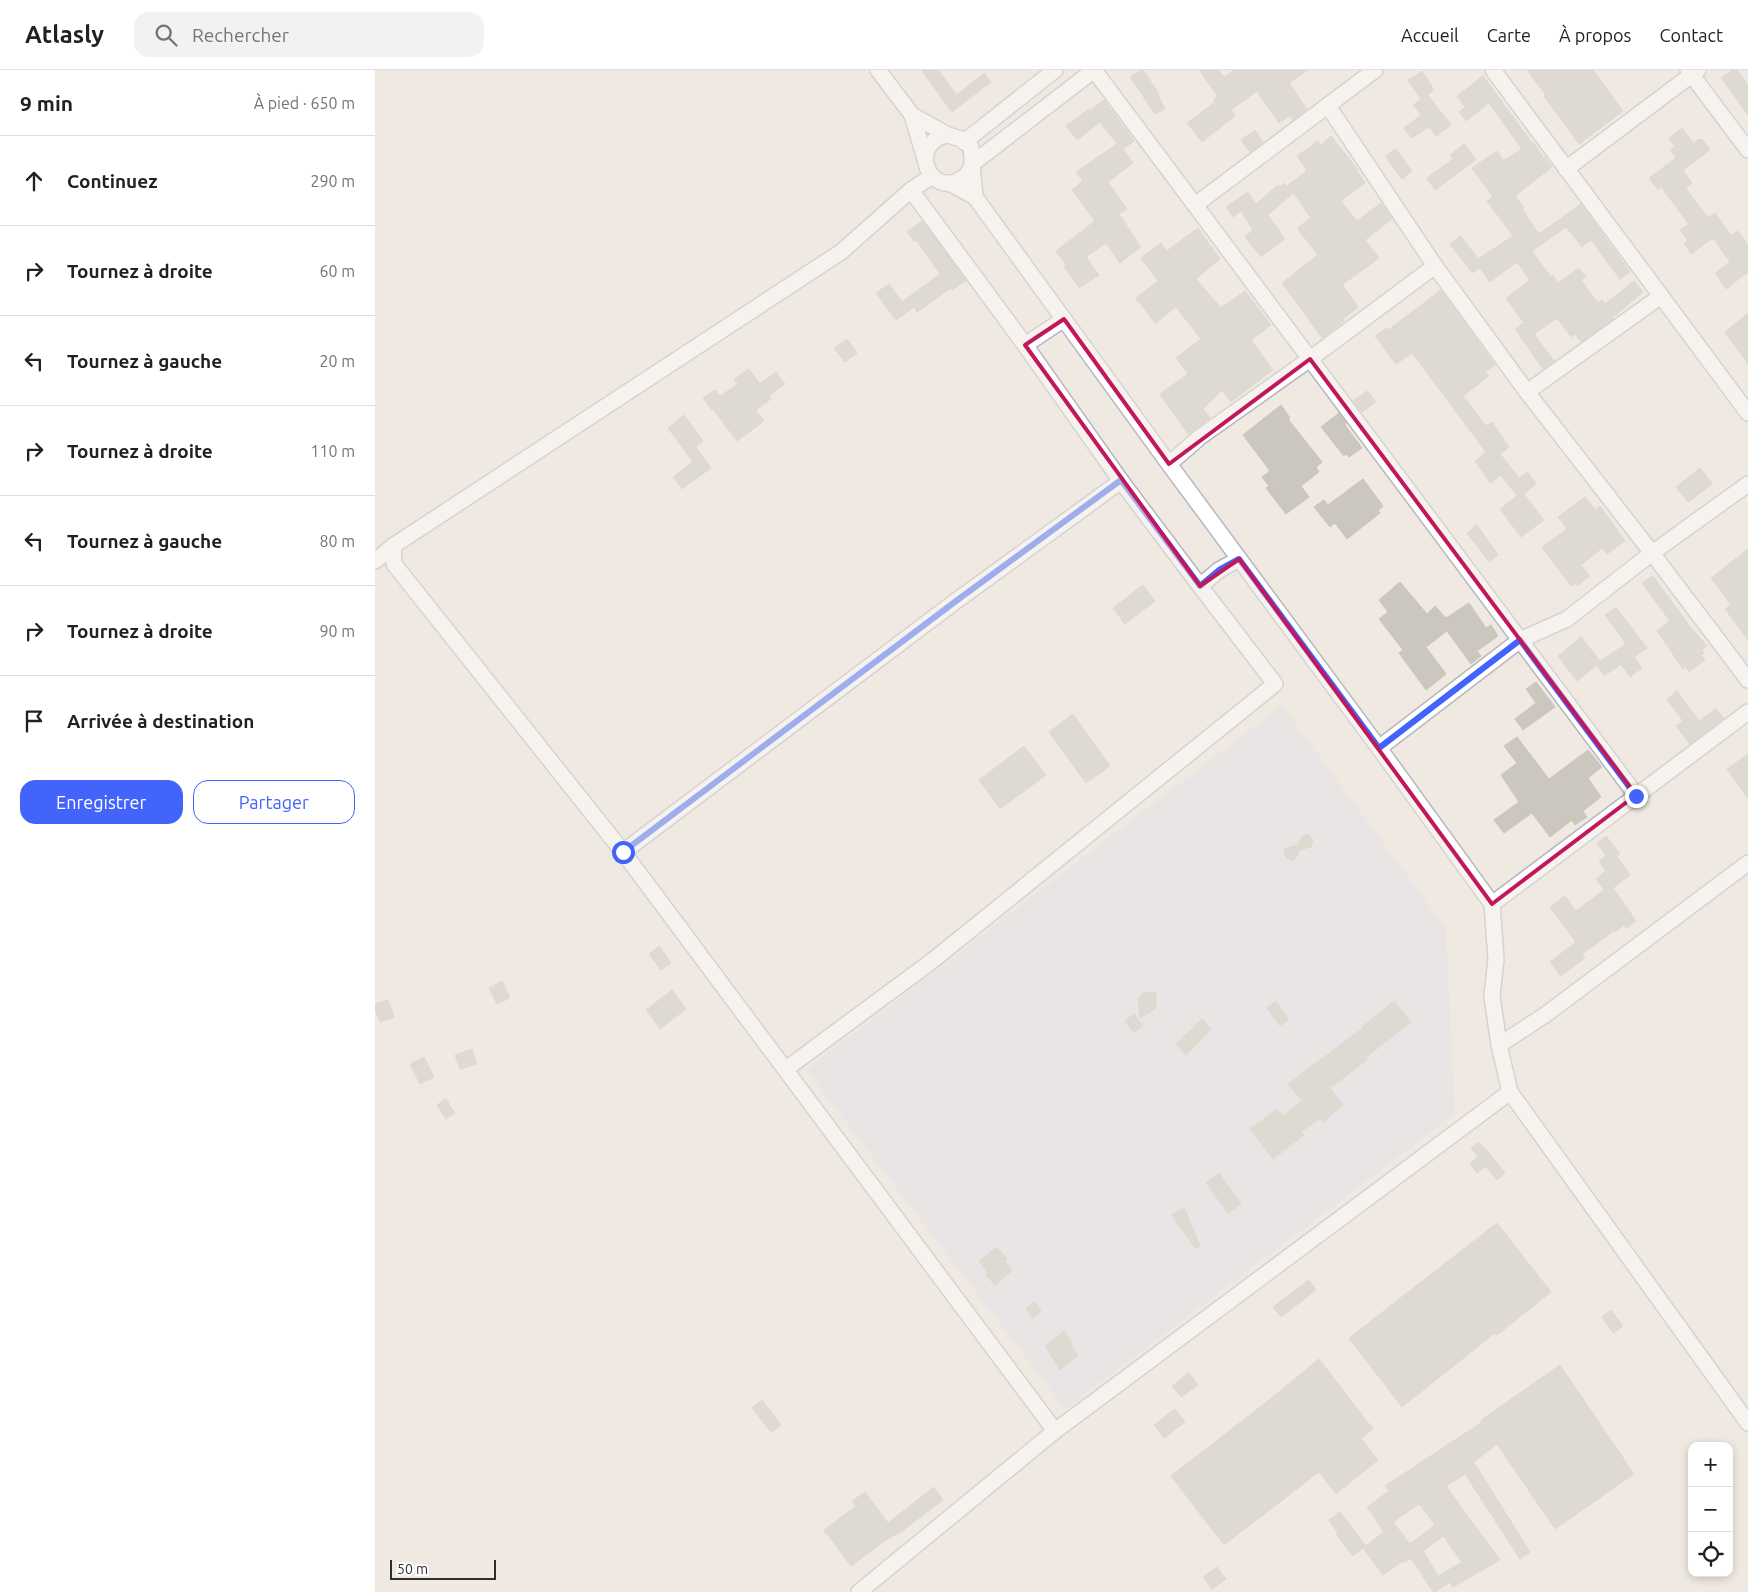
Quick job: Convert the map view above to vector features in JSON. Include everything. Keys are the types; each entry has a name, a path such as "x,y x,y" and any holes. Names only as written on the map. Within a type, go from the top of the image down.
{"street":[{"path":"878,70 912,115 926,166 932,176 949,183 957,182 964,178 972,164 1094,70 1636,796"},
{"path":"964,142 1055,70"},
{"path":"1195,205 1375,70"},
{"path":"1493,70 1748,413"},
{"path":"1566,170 1693,72 1748,150"},
{"path":"1328,106 1435,266 1527,392 1653,553 1748,680"},
{"path":"912,115 948,135 955,136 971,147 975,197"},
{"path":"925,159 929,146 940,137 948,135"},
{"path":"375,561 393,546 841,252 911,190 932,176"},
{"path":"949,183 975,197 1491,904 1496,959 1492,996 1499,1045 1510,1092 1748,1423"},
{"path":"786,1069 932,961 1275,684 1203,584 1121,480 1029,343 911,190"},
{"path":"1169,464 1200,437 1310,359 1435,266"},
{"path":"1527,392 1661,296"},
{"path":"1029,343 1064,319"},
{"path":"623,852 948,606 1121,480"},
{"path":"1379,748 1520,640 1567,618 1748,484"},
{"path":"393,546 394,564 623,852 1055,1431"},
{"path":"1203,584 1219,570 1239,559"},
{"path":"1491,904 1748,712"},
{"path":"1499,1045 1545,1015 1748,863"},
{"path":"859,1592 1055,1431 1510,1092"}],"highlighted area":[{"path":"1064,319 1169,464 1310,359 1636,795 1492,904 1239,559 1200,586 1025,345"}],"shaded area":[{"path":"1282,705 1446,928 1455,1114 1065,1409 806,1070"}],"building":[{"path":"921,70 938,70 957,95 984,73 991,82 952,112"},
{"path":"1143,70 1159,94 1165,109 1155,114 1130,77"},
{"path":"1199,70 1218,70 1224,77 1234,70 1308,70 1289,83 1307,109 1293,120 1290,115 1279,123 1257,91 1231,110 1235,116 1202,142 1187,123 1215,102 1213,100 1218,97"},
{"path":"1527,70 1593,70 1623,111 1579,144"},
{"path":"1732,70 1737,70 1748,85 1748,115 1721,78"},
{"path":"1422,71 1434,90 1421,99 1408,80"},
{"path":"1483,76 1534,143 1543,158 1545,157 1552,167 1515,196 1539,234 1581,204 1630,272 1620,279 1591,240 1582,247 1566,227 1532,251 1551,277 1553,275 1558,283 1579,268 1586,277 1581,280 1598,303 1602,300 1605,304 1634,281 1643,292 1613,319 1581,342 1575,334 1571,337 1557,318 1534,334 1554,361 1543,369 1515,329 1524,323 1506,298 1530,280 1517,262 1490,282 1480,268 1472,273 1450,244 1461,236 1478,259 1513,236 1487,201 1493,197 1472,168 1497,151 1503,161 1522,149 1489,103 1466,121 1459,112 1465,107 1457,96"},
{"path":"1428,95 1451,125 1436,136 1429,127 1412,138 1404,128 1421,115 1413,105"},
{"path":"1104,100 1134,141 1123,149 1133,163 1108,182 1127,209 1119,214 1141,247 1120,263 1106,243 1086,257 1099,275 1079,288 1056,251 1095,221 1072,190 1083,181 1076,172 1117,144 1100,122 1077,140 1066,126"},
{"path":"1682,128 1693,143 1702,139 1710,150 1683,170 1692,183 1686,188 1708,218 1715,213 1731,236 1738,231 1748,245 1748,272 1726,289 1715,273 1730,262 1713,238 1691,254 1684,243 1688,241 1680,230 1689,224 1661,187 1658,190 1649,178 1676,158 1670,150 1675,147 1669,138"},
{"path":"1255,130 1263,142 1250,152 1241,140"},
{"path":"1331,136 1358,170 1365,183 1341,201 1357,221 1381,203 1392,219 1365,240 1379,258 1342,285 1358,307 1322,338 1282,283 1318,255 1297,228 1311,218 1288,185 1307,171 1297,156 1318,141 1321,145"},
{"path":"1464,144 1476,160 1435,190 1427,178 1453,159 1450,155"},
{"path":"1396,149 1412,171 1402,179 1385,156"},
{"path":"1284,183 1293,193 1268,215 1285,239 1261,257 1245,237 1253,230 1241,211 1233,217 1226,207 1248,192 1256,204 1278,185 1280,187"},
{"path":"922,221 966,280 952,290 951,288 917,312 914,307 896,320 876,293 889,284 902,302 940,274 916,240 914,241 907,232"},
{"path":"1198,228 1220,259 1196,279 1221,308 1245,291 1271,325 1251,340 1273,370 1231,402 1222,390 1203,409 1210,418 1188,434 1160,394 1188,374 1176,358 1201,339 1176,307 1155,323 1136,298 1158,281 1141,258 1161,243 1167,251"},
{"path":"1441,290 1495,365 1485,372 1489,376 1463,396 1486,426 1492,422 1509,447 1500,454 1519,478 1527,472 1536,484 1524,494 1544,520 1521,537 1500,509 1517,496 1501,475 1490,483 1475,461 1486,452 1412,353 1396,364 1375,336 1386,328 1388,330"},
{"path":"1748,313 1748,364 1725,332"},
{"path":"847,339 857,353 845,362 834,348"},
{"path":"749,369 760,384 776,372 785,384 769,396 771,399 756,410 764,421 737,441 703,398 715,390 720,396 738,384 734,379"},
{"path":"1367,391 1376,402 1362,412 1353,401"},
{"path":"1281,405 1290,418 1288,419 1322,462 1316,467 1319,472 1301,486 1309,497 1286,514 1266,488 1269,486 1262,477 1270,471 1243,435"},
{"path":"1339,413 1346,423 1345,425 1362,448 1349,457 1346,454 1344,456 1321,427"},
{"path":"684,415 703,441 696,447 711,468 682,489 673,477 693,462 668,428"},
{"path":"1700,468 1712,484 1688,502 1676,487"},
{"path":"1363,479 1383,506 1378,511 1380,513 1347,539 1335,523 1330,527 1314,507 1324,500 1328,505"},
{"path":"1585,497 1595,510 1600,506 1625,541 1607,554 1602,548 1581,565 1590,576 1577,586 1575,583 1571,586 1542,547 1567,529 1558,517"},
{"path":"1477,525 1498,555 1489,562 1467,533"},
{"path":"1748,549 1748,640 1725,609 1731,605 1711,578"},
{"path":"1653,576 1688,624 1707,646 1702,650 1704,653 1701,655 1705,660 1689,672 1686,667 1683,669 1657,631 1670,621 1642,583"},
{"path":"1400,582 1427,614 1435,606 1446,618 1469,603 1486,628 1491,625 1498,636 1477,651 1481,656 1471,664 1447,631 1426,647 1446,674 1426,690 1399,653 1403,650 1379,619 1388,612 1379,600"},
{"path":"1143,585 1155,601 1125,624 1113,608"},
{"path":"1616,607 1647,648 1634,657 1642,668 1630,677 1621,664 1604,676 1597,665 1577,681 1558,656 1581,637 1600,661 1626,644 1605,615"},
{"path":"1536,682 1555,707 1523,730 1515,719 1536,703 1526,689"},
{"path":"1677,691 1699,721 1716,709 1724,718 1690,744 1676,726 1683,721 1667,699"},
{"path":"1073,714 1110,766 1086,783 1049,732"},
{"path":"1517,737 1549,779 1588,750 1602,767 1588,778 1601,797 1583,811 1587,817 1575,825 1572,820 1550,837 1532,813 1504,833 1494,820 1519,802 1501,775 1517,763 1504,746"},
{"path":"1024,746 1046,775 1000,809 979,780"},
{"path":"1748,754 1748,799 1727,769"},
{"path":"1307,834 1313,840 1311,847 1299,850 1293,860 1286,858 1284,853 1286,848 1298,845 1302,836"},
{"path":"1606,836 1620,854 1617,856 1630,875 1613,888 1636,921 1626,928 1624,925 1614,931 1582,954 1585,958 1561,976 1550,962 1576,942 1550,907 1565,896 1576,911 1604,890 1596,879 1606,871 1599,861 1606,856 1597,843"},
{"path":"659,946 671,963 661,970 649,954"},
{"path":"502,981 510,998 497,1004 489,988"},
{"path":"672,990 686,1009 660,1029 646,1010"},
{"path":"1156,992 1156,1007 1140,1018 1138,998 1144,993"},
{"path":"388,1000 394,1017 380,1022 375,1004"},
{"path":"1276,1001 1289,1019 1280,1026 1267,1008"},
{"path":"1394,1001 1411,1022 1365,1058 1367,1060 1330,1088 1343,1105 1323,1122 1320,1118 1301,1132 1304,1135 1273,1159 1250,1129 1277,1109 1283,1116 1302,1101 1288,1084 1363,1028"},
{"path":"1134,1014 1143,1026 1134,1033 1125,1021"},
{"path":"1202,1019 1211,1029 1186,1055 1176,1044"},
{"path":"472,1049 477,1064 460,1069 455,1055"},
{"path":"424,1057 434,1077 420,1084 410,1064"},
{"path":"446,1099 455,1113 446,1119 437,1105"},
{"path":"1479,1142 1505,1173 1497,1180 1486,1166 1477,1173 1470,1164 1478,1157 1471,1148"},
{"path":"1219,1173 1241,1204 1228,1213 1206,1183"},
{"path":"1184,1207 1200,1246 1195,1248 1172,1215"},
{"path":"1497,1223 1551,1292 1497,1335 1495,1333 1402,1407 1349,1338"},
{"path":"997,1247 1007,1259 1005,1261 1012,1271 995,1285 986,1275 988,1273 979,1261"},
{"path":"1309,1280 1316,1290 1281,1317 1273,1307"},
{"path":"1035,1302 1041,1311 1032,1318 1026,1308"},
{"path":"1611,1310 1623,1326 1613,1333 1602,1317"},
{"path":"1064,1331 1073,1344 1071,1346 1078,1356 1060,1370 1045,1346"},
{"path":"1319,1359 1373,1429 1361,1438 1378,1460 1336,1494 1319,1472 1224,1545 1171,1476"},
{"path":"1560,1365 1634,1474 1555,1529 1497,1444 1474,1462 1530,1552 1520,1559 1465,1474 1446,1486 1500,1560 1453,1587 1450,1582 1435,1592 1433,1592 1411,1558 1404,1563 1403,1561 1383,1575 1363,1548 1384,1532 1367,1507 1389,1491 1385,1486 1482,1422 1481,1420","holes":["1419,1504 1435,1525 1410,1544 1393,1522","1443,1536 1462,1562 1438,1576 1423,1551"]},
{"path":"1189,1373 1198,1385 1181,1397 1172,1386"},
{"path":"762,1400 781,1425 771,1432 752,1408"},
{"path":"1175,1409 1185,1422 1164,1438 1154,1425"},
{"path":"934,1487 943,1500 851,1566 824,1530 856,1506 852,1501 865,1492 888,1523"},
{"path":"1340,1512 1366,1546 1353,1556 1336,1534 1338,1533 1329,1520"},
{"path":"1217,1567 1226,1579 1212,1589 1203,1577"}],"route":[{"path":"623,852 956,601 1121,480 1200,586 1219,570 1239,559 1379,748 1520,640 1636,796"}]}
